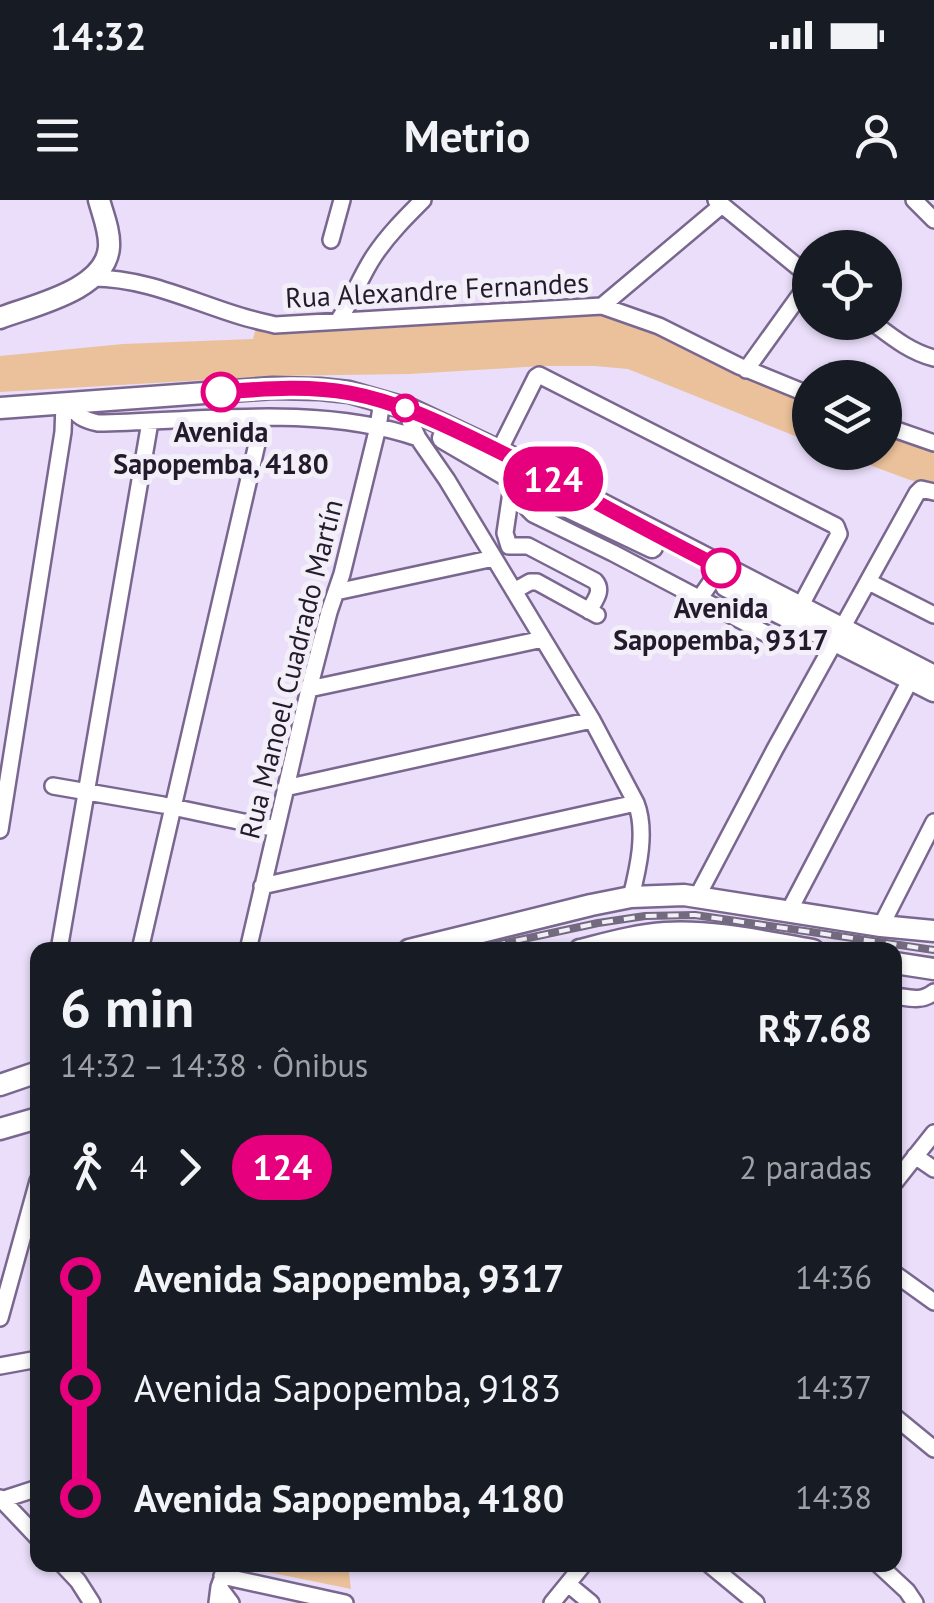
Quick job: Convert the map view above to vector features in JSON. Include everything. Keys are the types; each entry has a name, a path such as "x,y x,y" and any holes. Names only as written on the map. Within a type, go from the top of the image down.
{"main road":[{"path":"0,318 68,292 106,271 110,244 97,201"},
{"path":"0,408 83,411 274,388 349,392 386,402 426,416 523,489 634,538 760,603 839,634 921,674 934,692"},
{"path":"386,402 414,430 499,451 800,607 839,634"},
{"path":"523,489 542,484 607,508"},
{"path":"443,942 631,897 684,895 934,931"},
{"path":"612,942 665,933 694,933 723,942"},
{"path":"902,964 934,969"},
{"path":"0,1084 30,1075"},
{"path":"0,1129 30,1120"}],"street":[{"path":"331,240 342,200"},
{"path":"338,321 372,259 423,200"},
{"path":"914,200 934,220"},
{"path":"602,306 719,203 792,264"},
{"name":"Rua Alexandre Fernandes","path":"106,271 275,325 602,306 659,326 746,370 792,388"},
{"path":"746,370 792,305"},
{"path":"896,340 934,358"},
{"path":"499,451 539,375 836,526 838,534 800,607"},
{"name":"Rua Manoel Cuadrado Martín","path":"250,942 309,689 386,402"},
{"path":"83,411 150,422 311,418 414,430 592,720 636,803 642,816 641,835 631,897"},
{"path":"0,830 63,432 83,411"},
{"path":"63,432 76,424 83,411"},
{"path":"142,942 263,418"},
{"path":"61,942 150,422"},
{"path":"902,433 934,443"},
{"path":"447,480 457,439"},
{"path":"514,591 524,584 538,582 593,613 600,591 596,581 528,546 509,546 505,533 510,510 523,489"},
{"path":"523,489 528,510 533,514 768,634"},
{"path":"697,897 839,634 927,490"},
{"path":"336,592 494,558"},
{"path":"700,598 713,579"},
{"path":"869,582 934,615"},
{"path":"749,625 760,603"},
{"path":"309,689 543,639"},
{"path":"790,911 921,674"},
{"path":"285,788 592,720"},
{"path":"52,786 276,829"},
{"path":"262,886 636,803"},
{"path":"881,926 934,822"},
{"path":"694,933 701,942"},
{"path":"902,997 919,1000 934,992"},
{"path":"902,1173 934,1133"},
{"path":"915,1156 934,1169"},
{"path":"0,1318 30,1210"},
{"path":"902,1279 934,1302"},
{"path":"0,1366 30,1361"},
{"path":"902,1423 934,1449"},
{"path":"30,1490 1,1499 30,1530"},
{"path":"70,1572 92,1603"},
{"path":"552,1603 577,1572"},
{"path":"718,1572 756,1603"},
{"path":"887,1572 915,1603"},
{"path":"221,1583 231,1603"},
{"path":"221,1583 345,1603"},
{"path":"568,1584 591,1603"}],"shaded area":[{"path":"537,313 618,315 792,388 792,435 628,369 595,366 271,376 0,392 0,356 123,344 253,339 256,328 326,331 432,325"},
{"path":"902,435 934,448 934,486 883,470 902,470"},
{"path":"268,1572 349,1572 351,1589"}],"railway":[{"path":"510,942 645,916 695,915 879,942"},
{"path":"902,945 934,950"}],"bus line":[{"name":"124","path":"221,392 274,388 349,392 412,410 721,568"}],"place":[{"name":"Avenida Sapopemba, 4180","path":"221,392"},
{"name":"Avenida Sapopemba, 9317","path":"721,568"}]}
